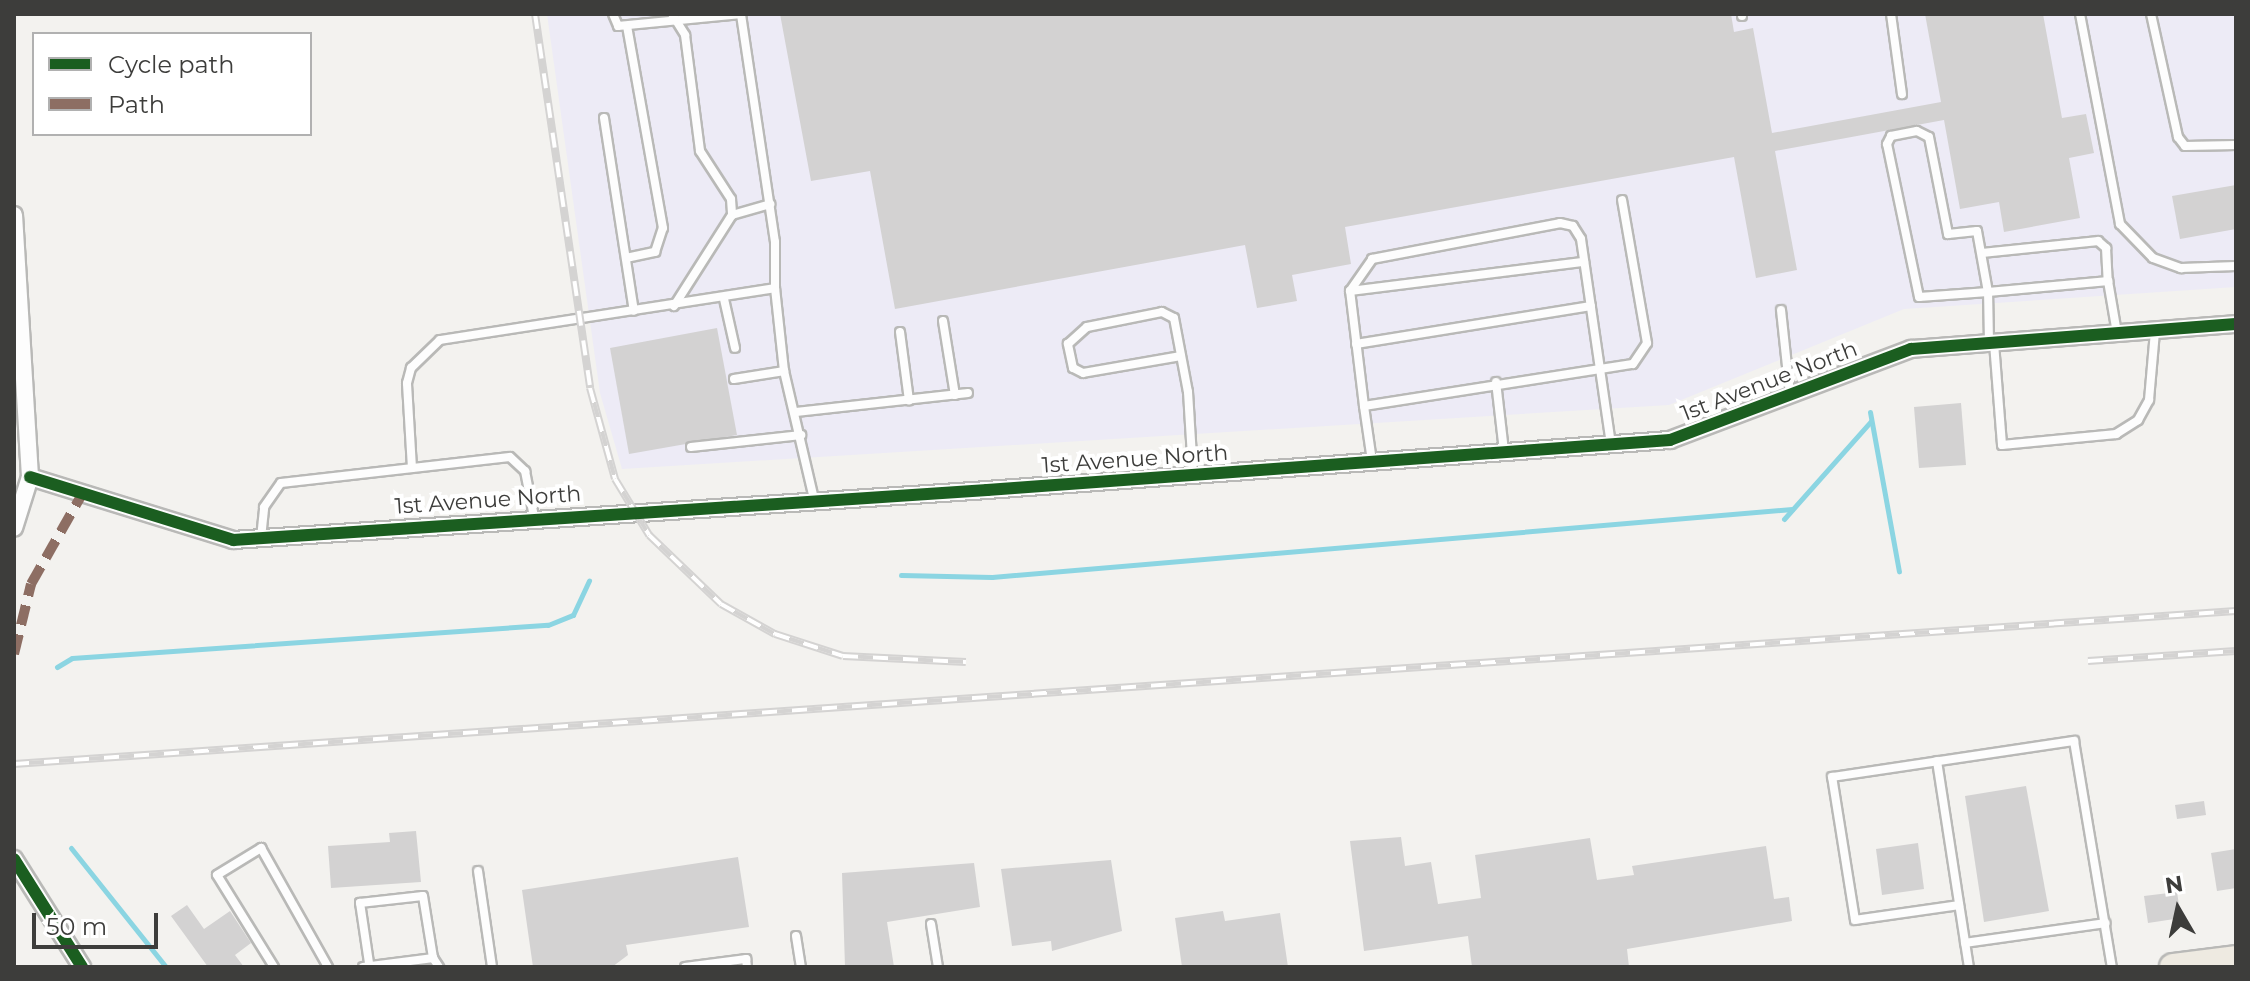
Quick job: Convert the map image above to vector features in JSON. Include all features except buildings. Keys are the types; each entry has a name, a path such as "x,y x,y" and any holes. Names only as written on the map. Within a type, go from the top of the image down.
{"main road":[{"path":"2173,967 2236,959"}],"street":[{"path":"14,215 30,477 14,528"},
{"name":"1st Avenue North","path":"30,477 233,540 534,517 1193,475 1670,440 1911,349 2236,324"},
{"path":"14,859 82,967"},
{"path":"66,942 98,967"}],"lane":[{"path":"613,14 618,26 673,18 741,14 770,204 784,371 814,499"},
{"path":"1891,14 1902,94"},
{"path":"2080,14 2120,224 2153,258 2181,268 2236,266"},
{"path":"2151,14 2178,137 2185,146 2236,145"},
{"path":"673,18 685,35 698,143 731,199 732,215 674,306"},
{"path":"626,258 655,252 663,228 627,26"},
{"path":"604,118 634,311"},
{"path":"2108,281 1988,292 1919,297 1887,144 1891,136 1917,131 1929,137 1948,234 1977,231 1988,292 2002,445 2116,434 2138,420 2149,400 2155,330"},
{"path":"1364,406 1496,382 1633,364 1647,343 1622,200"},
{"path":"732,215 770,204"},
{"path":"1372,462 1350,291 1358,273 1386,252 1560,223 1573,226 1581,239 1611,444"},
{"path":"1982,253 2098,241 2106,248 2117,333"},
{"path":"1350,291 1584,262"},
{"path":"412,468 407,383 411,368 440,340 724,299 775,288"},
{"path":"724,299 735,348"},
{"path":"1356,344 1591,306"},
{"path":"1781,310 1790,395"},
{"path":"1181,356 1083,373 1073,368 1068,344 1087,327 1162,312 1174,318 1181,356 1193,475"},
{"path":"943,321 955,395"},
{"path":"900,332 909,400"},
{"path":"734,379 784,371"},
{"path":"1496,382 1504,452"},
{"path":"796,412 968,393"},
{"path":"691,447 801,435"},
{"path":"261,538 264,507 281,483 510,457 525,471 534,517"},
{"path":"1959,905 1855,920 1832,777 2074,741 2112,967"},
{"path":"1937,761 1969,967"},
{"path":"274,967 217,875 261,848 328,967"},
{"path":"478,871 492,967"},
{"path":"433,958 366,965 360,903 423,896 433,958 439,967"},
{"path":"1965,943 2106,923"},
{"path":"931,924 938,967"},
{"path":"796,936 801,967"},
{"path":"685,967 746,959 747,967"}],"shaded area":[{"path":"547,14 2236,14 2236,287 1904,309 1669,405 622,469 600,393"}],"waterway":[{"path":"1870,412 1899,571"},
{"path":"1784,519 1871,421"},
{"path":"901,575 992,577 1792,509"},
{"path":"57,667 72,658 548,625 573,615 589,580"},
{"path":"71,848 166,967"}],"railway":[{"path":"535,14 590,388 615,479 649,535 721,604 775,634 843,656 966,662"},
{"path":"14,764 2236,611"},
{"path":"2088,661 2236,651"}],"marked path":[{"path":"14,654 31,584 85,489"}],"cycle path":[{"path":"30,477 233,540 987,490 1670,440 1911,349 2236,324"},
{"path":"14,859 82,967"}]}
